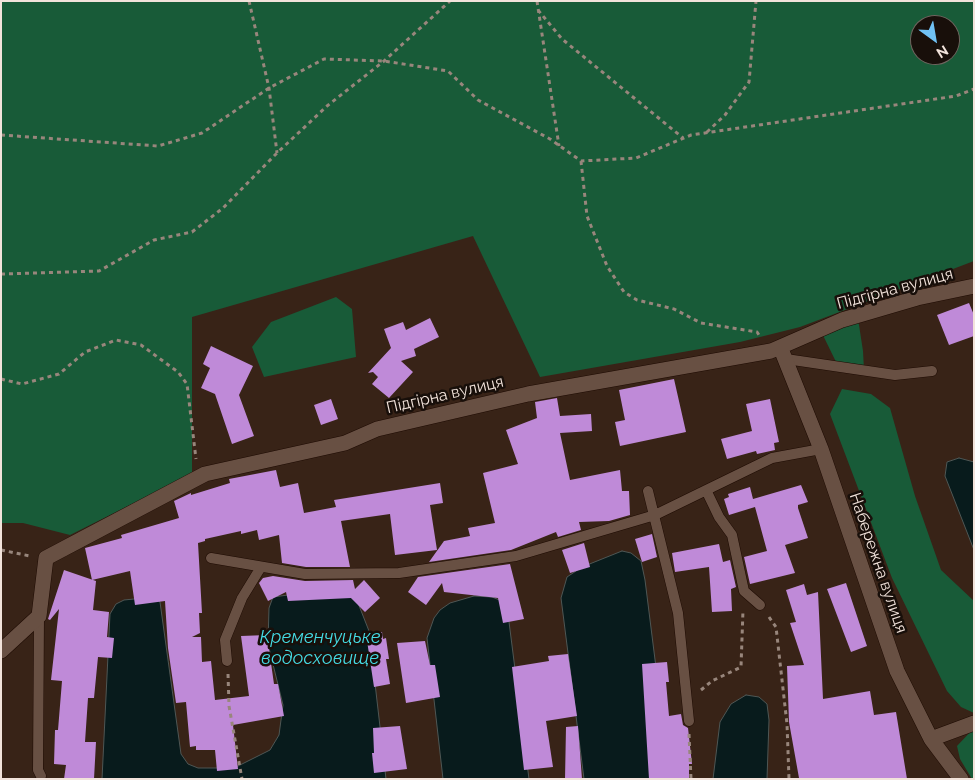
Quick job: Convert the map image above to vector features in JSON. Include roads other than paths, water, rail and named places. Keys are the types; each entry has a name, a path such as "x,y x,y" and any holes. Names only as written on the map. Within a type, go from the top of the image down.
{"street":[{"name":"Підгірна вулиця","path":"39,616 46,558 204,474 345,443 377,429 528,394 779,353 842,320 917,298 974,286"},
{"name":"Набережна вулиця","path":"779,353 821,449 897,671 931,739 961,779"},
{"path":"1,651 39,616"},
{"path":"931,739 974,723"}],"lane":[{"path":"779,353 895,375 932,371"},
{"path":"211,558 305,574 400,573 516,556 655,515 772,458 821,449"},
{"path":"706,490 719,517 732,535 744,592 760,605"},
{"path":"648,491 678,613 689,721"},
{"path":"227,661 225,640 242,598 261,567"},
{"path":"39,616 38,770 41,776"}],"water":[{"path":"959,458 974,462 974,550 945,476 947,462"},
{"path":"622,551 631,553 641,561 645,580 670,779 584,779 561,598 567,577 582,567"},
{"name":"Кременчуцьке водосховище","path":"288,595 348,595 358,603 369,631 386,779 102,779 110,614 116,604 124,600 154,597 160,602 181,754 188,764 198,768 234,768 270,750 279,735 283,705 268,644 269,608 273,597"},
{"name":"Кременчуцьке водосховище","path":"474,596 492,597 502,601 508,614 529,779 443,779 427,638 434,618 440,610 450,603"},
{"path":"746,695 759,697 767,704 769,720 767,779 713,779 720,722 731,704"}]}
